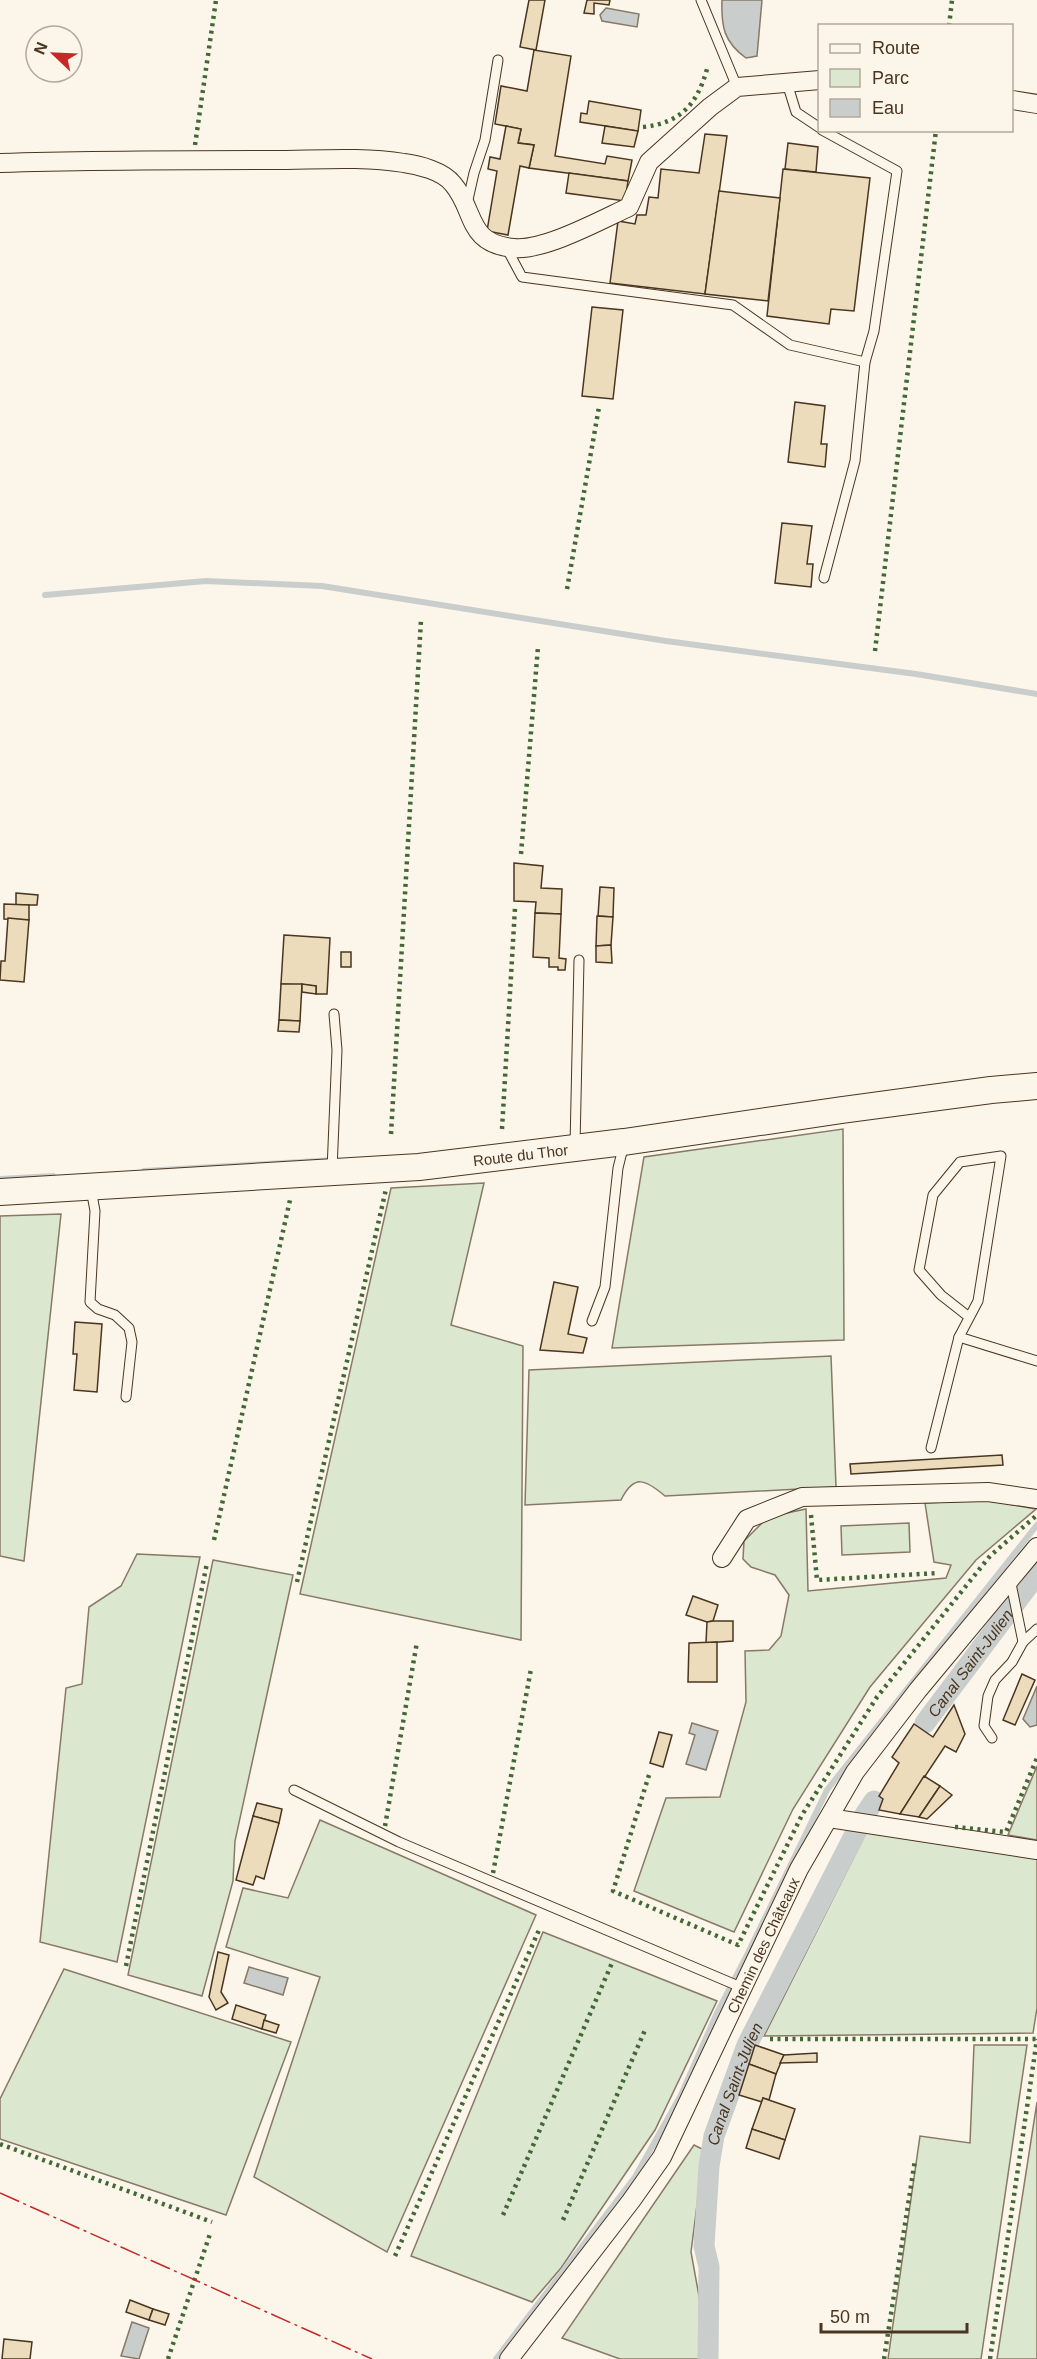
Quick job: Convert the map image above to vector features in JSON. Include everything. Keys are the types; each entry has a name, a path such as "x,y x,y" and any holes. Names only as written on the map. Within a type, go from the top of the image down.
{"street":[{"path":"0,163 208,160 362,160 404,163 440,174 453,183 474,228 494,244 516,249 544,245 628,207 649,162 710,107 737,87 818,80"},
{"path":"1013,100 1037,104"},
{"name":"Route du Thor","path":"0,1191 419,1167 624,1142 991,1090 1037,1086"},
{"path":"722,1558 747,1519 802,1497 988,1492 1037,1499"},
{"name":"Chemin des Châteaux","path":"509,2359 631,2201 662,2157 799,1869 855,1772 918,1690 1037,1547"},
{"path":"829,1818 1037,1850"}],"lane":[{"path":"701,0 737,87"},
{"path":"466,207 485,140 498,60"},
{"path":"787,82 796,112 818,127"},
{"path":"825,578 855,461 865,362 874,331 897,171 826,132"},
{"path":"505,246 522,277 733,304 790,345 865,362"},
{"path":"574,1148 579,960"},
{"path":"332,1172 337,1050 334,1014"},
{"path":"592,1321 605,1287 618,1168 624,1142"},
{"path":"931,1448 959,1337 978,1300 1001,1156 960,1162 933,1195 919,1270 941,1295 969,1317"},
{"path":"90,1186 95,1211 90,1302 98,1309 116,1315 129,1328 132,1342 126,1397"},
{"path":"959,1337 1037,1361"},
{"path":"1010,1579 1023,1642"},
{"path":"992,1738 984,1726 988,1696 995,1680 1012,1662 1023,1642 1037,1629"},
{"path":"294,1790 399,1842 743,1988"}],"green space":[{"path":"843,1129 844,1340 612,1348 644,1157"},
{"path":"484,1183 451,1325 523,1346 521,1640 300,1594 391,1188"},
{"path":"61,1214 24,1561 0,1556 0,1216"},
{"path":"831,1356 836,1487 665,1496 652,1486 640,1482 631,1486 621,1500 525,1505 529,1370"},
{"path":"986,1500 1036,1509 976,1560 870,1687 793,1809 734,1932 634,1891 666,1798 720,1797 746,1702 745,1651 769,1650 781,1636 789,1595 775,1575 751,1567 743,1559 744,1541 768,1517 806,1509 808,1591 946,1578 951,1565 934,1562 925,1503"},
{"path":"909,1523 910,1552 842,1555 841,1526"},
{"path":"137,1554 200,1557 117,1962 40,1942 66,1688 82,1684 89,1607 121,1586"},
{"path":"213,1560 293,1575 235,1841 233,1881 202,1996 128,1975"},
{"path":"1037,1766 1037,1840 1008,1835"},
{"path":"320,1820 536,1915 387,2252 254,2177 320,1977 226,1947 243,1888 288,1898"},
{"path":"867,1831 1037,1856 1037,2008 1033,2033 764,2036"},
{"path":"543,1932 717,2001 655,2130 561,2268 532,2302 411,2256"},
{"path":"64,1969 291,2042 226,2215 0,2139 0,2099"},
{"path":"974,2045 1027,2045 981,2359 888,2359 920,2136 970,2143"},
{"path":"1037,2102 1037,2359 997,2359"},
{"path":"694,2145 704,2150 691,2252 703,2318 701,2359 620,2359 562,2338"}],"water":[{"path":"722,0 762,0 757,56 746,58 728,40 723,26"},
{"path":"606,8 639,14 637,27 602,21 600,15"},
{"path":"1037,1686 1037,1725 1030,1727 1023,1719"},
{"path":"692,1723 718,1731 706,1770 686,1764 695,1735 689,1733"},
{"path":"249,1967 288,1978 283,1995 244,1983"},
{"path":"132,2322 149,2328 139,2359 121,2356"}],"building":[{"path":"529,0 545,0 536,50 520,47"},
{"path":"587,0 610,0 609,5 594,3 594,14 584,13"},
{"path":"534,50 571,56 555,156 605,164 607,156 632,160 628,181 529,168 534,145 518,143 521,129 495,124 501,86 527,91"},
{"path":"589,101 641,110 638,131 580,122 581,113 587,114"},
{"path":"506,126 521,129 518,143 534,145 529,168 520,166 508,235 487,231 497,171 488,169 490,157 500,159"},
{"path":"605,126 638,131 634,147 602,143"},
{"path":"705,134 727,136 705,294 610,283 618,221 635,224 637,215 646,215 649,197 658,198 661,169 699,173"},
{"path":"788,143 818,147 816,172 785,169"},
{"path":"783,169 870,178 854,311 831,309 829,324 767,316"},
{"path":"569,173 628,181 625,201 566,193"},
{"path":"719,191 780,198 768,301 705,294"},
{"path":"592,307 623,310 613,399 582,396"},
{"path":"795,402 825,406 821,444 827,444 825,467 788,462"},
{"path":"782,523 812,526 807,564 813,564 811,587 775,583"},
{"path":"514,863 543,866 541,888 562,889 561,914 535,913 536,902 514,901"},
{"path":"600,887 614,888 613,917 598,916"},
{"path":"16,893 38,895 37,905 16,905"},
{"path":"4,904 29,905 29,920 4,919"},
{"path":"535,913 561,914 559,958 566,959 565,970 549,967 549,958 533,957"},
{"path":"597,916 613,917 611,945 596,946"},
{"path":"8,918 29,920 24,982 0,980 1,961 5,961"},
{"path":"284,935 330,938 327,994 316,994 316,986 281,984"},
{"path":"611,945 612,963 596,962 596,946"},
{"path":"341,952 351,952 351,967 341,967"},
{"path":"281,984 302,984 300,1021 279,1020"},
{"path":"302,984 316,986 316,994 302,992"},
{"path":"279,1020 300,1021 299,1032 278,1031"},
{"path":"554,1282 578,1287 568,1334 587,1338 583,1353 540,1350"},
{"path":"75,1322 102,1324 97,1392 74,1390 77,1354 73,1354"},
{"path":"1002,1455 1003,1465 851,1474 850,1464"},
{"path":"693,1596 718,1605 713,1621 707,1622 686,1615"},
{"path":"733,1621 733,1641 706,1643 707,1622"},
{"path":"717,1642 717,1682 688,1682 689,1643"},
{"path":"1022,1674 1035,1680 1015,1725 1003,1720"},
{"path":"954,1705 965,1734 956,1752 945,1746 900,1814 879,1810 883,1799 879,1796 899,1763 892,1757 914,1724 933,1737"},
{"path":"659,1732 672,1735 663,1767 650,1763"},
{"path":"924,1776 940,1786 919,1817 900,1814"},
{"path":"940,1786 952,1795 927,1819 919,1817"},
{"path":"257,1803 282,1809 279,1823 253,1816"},
{"path":"253,1816 279,1823 264,1879 256,1876 253,1885 236,1880"},
{"path":"218,1952 229,1955 221,1992 228,2003 216,2010 209,1997"},
{"path":"236,2005 266,2015 262,2029 232,2019"},
{"path":"264,2020 279,2025 276,2033 262,2029"},
{"path":"755,2045 784,2055 776,2074 749,2064"},
{"path":"817,2053 817,2062 780,2063 784,2055"},
{"path":"749,2064 776,2074 769,2100 763,2098 762,2102 739,2095"},
{"path":"763,2098 795,2109 785,2140 752,2129"},
{"path":"752,2129 785,2140 779,2159 746,2148"},
{"path":"130,2300 153,2309 149,2320 126,2312"},
{"path":"153,2309 169,2314 165,2325 149,2320"},
{"path":"4,2339 32,2342 30,2359 2,2359"}],"waterway":[{"path":"45,595 206,581 322,586 666,641 916,674 1037,694"},
{"path":"144,1171 335,1160"},
{"path":"0,1179 53,1176"},
{"path":"496,2359 635,2177 681,2095 717,2013 827,1790 1037,1525"},
{"name":"Canal Saint-Julien","path":"925,1723 1037,1574"},
{"name":"Canal Saint-Julien","path":"864,1816 874,1801"},
{"name":"Canal Saint-Julien","path":"708,2359 709,2267 704,2246 709,2166 714,2136 747,2045 856,1832"}],"hedge":[{"path":"195,145 216,0"},
{"path":"949,24 952,0"},
{"path":"643,127 667,121 685,110 698,93 707,69"},
{"path":"875,651 936,132"},
{"path":"567,589 599,407"},
{"path":"391,1134 421,620"},
{"path":"521,854 538,647"},
{"path":"502,1129 515,908"},
{"path":"297,1582 386,1189"},
{"path":"214,1540 290,1200"},
{"path":"811,1515 817,1580 938,1573"},
{"path":"649,1775 613,1891 738,1945 802,1815 877,1697 990,1556 1037,1515"},
{"path":"126,1966 207,1563"},
{"path":"385,1826 417,1642"},
{"path":"493,1873 531,1669"},
{"path":"955,1827 1006,1832 1037,1758"},
{"path":"395,2256 539,1930"},
{"path":"503,2215 612,1963"},
{"path":"563,2220 645,2030"},
{"path":"770,2039 1037,2039"},
{"path":"990,2359 1037,2039"},
{"path":"0,2144 212,2222"},
{"path":"884,2359 915,2160"},
{"path":"168,2359 210,2234"}],"power":[{"path":"0,2193 372,2359"}]}
